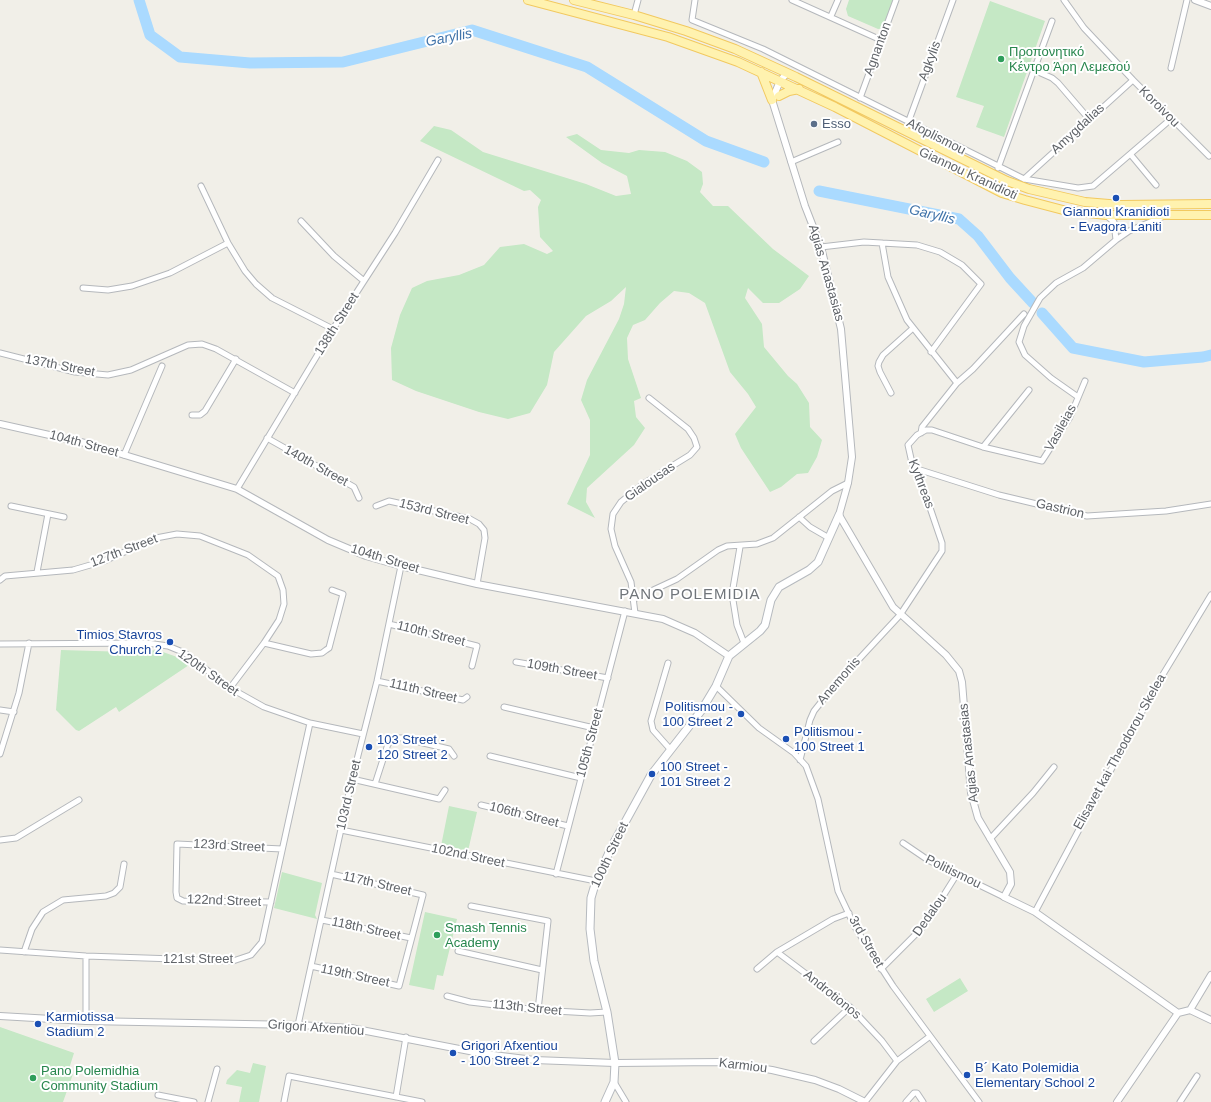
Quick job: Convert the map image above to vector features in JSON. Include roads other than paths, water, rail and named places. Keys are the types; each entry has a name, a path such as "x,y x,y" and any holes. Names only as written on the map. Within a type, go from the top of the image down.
{"main road":[{"name":"Giannou Kranidioti","path":"528,0 668,37 710,50 783,82 1002,193 1063,210 1106,215 1211,216"},
{"name":"Giannou Kranidioti","path":"574,0 634,15 713,40 787,73 1007,181 1085,202 1121,205 1211,204"},
{"path":"761,72 775,101 789,91 798,90"},
{"name":"Agias Anastasias","path":"729,656 744,643 754,637 765,625 771,600 779,587 814,566 822,555 839,516"},
{"name":"100th Street","path":"614,1082 614,1063 607,1012 594,961 590,929 591,898 596,882 612,846 651,776 670,749 701,711 716,686 729,656"},
{"path":"605,1102 614,1082"}],"street":[{"path":"634,15 638,0"},
{"name":"Afoplismou","path":"695,0 692,20 763,49 998,168 1024,179 1086,188 1100,181 1171,119"},
{"path":"792,0 831,16 881,40"},
{"path":"831,16 838,0"},
{"name":"Agnanton","path":"860,98 896,0"},
{"name":"Agkylis","path":"908,123 953,0"},
{"name":"Koroivou","path":"1064,0 1084,28 1171,119 1209,156"},
{"path":"1171,68 1187,0"},
{"path":"1194,0 1211,6"},
{"path":"998,168 1052,21"},
{"path":"1034,70 1052,78 1058,83 1089,119"},
{"path":"775,101 787,73"},
{"name":"Amygdalias","path":"1024,179 1133,80"},
{"name":"Agias Anastasias","path":"775,101 791,162 821,247 841,328 852,442 848,483 839,516 888,600 900,615 946,655 959,671 962,682 971,793 978,818 1010,872 1012,878 1011,884 1004,897"},
{"path":"791,162 838,142"},
{"path":"1131,155 1156,185"},
{"name":"138th Street","path":"237,488 333,328 364,281 438,160"},
{"path":"201,186 228,243 245,271 256,284 272,298 333,328"},
{"path":"1106,215 1114,222 1116,240"},
{"path":"1078,397 1029,360 1019,342 1024,326 1043,294 1056,283 1088,265 1116,240 1141,225 1168,215"},
{"path":"301,221 334,256 364,281"},
{"path":"821,247 864,242 917,245 940,252 962,265 981,284 931,352"},
{"path":"82,288 108,290 132,286 170,273 228,243"},
{"path":"882,243 888,277 899,304 912,329 958,383"},
{"path":"1024,314 958,383 922,427 922,432 932,430 983,447 1029,390"},
{"path":"891,393 880,372 878,366 879,362 883,355 912,329"},
{"name":"137th Street","path":"0,353 75,372 108,375 131,370 188,344 202,344 236,359 295,393"},
{"path":"192,415 200,415 205,411 236,359"},
{"path":"124,455 162,366"},
{"name":"Vasileias","path":"983,447 1042,461 1070,418 1085,381"},
{"name":"Gialousas","path":"634,613 634,599 631,582 615,546 611,529 613,514 621,502 643,484 690,455 697,447 694,438 688,430 649,398"},
{"name":"104th Street","path":"0,425 85,443 237,488 328,540 366,556 476,584 662,619 680,625 695,633 729,656"},
{"name":"Kythreas","path":"900,615 942,551 942,543 914,468 908,445 922,432"},
{"name":"140th Street","path":"267,438 354,487 359,498"},
{"name":"Gastrion","path":"914,468 999,495 1087,516 1166,511 1211,504"},
{"path":"634,599 677,579 718,550 728,546 757,544 773,538 832,491 848,483"},
{"name":"153rd Street","path":"376,506 389,501 470,519 479,524 484,530 485,538 476,584"},
{"path":"11,506 64,517"},
{"path":"37,572 48,514"},
{"path":"799,517 810,527 829,538"},
{"name":"127th Street","path":"0,580 5,576 73,570 104,562 156,538 177,534 200,536 248,555 278,576 283,590 284,604 280,620 230,688"},
{"path":"740,546 732,594 738,625 744,643"},
{"name":"103rd Street","path":"298,1025 352,779 377,681 401,566"},
{"path":"264,643 310,654 322,653 329,648 343,594 332,590"},
{"name":"Elisavet kai Theodorou Skelea","path":"1034,912 1153,691 1211,596"},
{"name":"105th Street","path":"556,874 625,611"},
{"name":"Anemonis","path":"800,760 810,720 814,711 834,686 900,615"},
{"name":"110th Street","path":"389,624 477,646 472,666"},
{"path":"0,754 14,712 29,643"},
{"name":"120th Street","path":"0,644 147,643 168,646 185,653 230,688 264,707 310,723 363,734"},
{"name":"109th Street","path":"516,662 608,678"},
{"path":"668,662 651,721 653,730 670,749"},
{"name":"111th Street","path":"377,681 464,700 467,697"},
{"path":"716,686 759,728 794,752 800,760"},
{"path":"504,707 594,728"},
{"path":"0,710 14,712"},
{"name":"121st Street","path":"0,950 86,956 232,961 251,955 262,942 310,723"},
{"path":"375,784 388,744 394,738 402,738 449,749 454,756"},
{"path":"490,756 581,778"},
{"name":"3rd Street","path":"800,760 808,771 814,788 838,891 849,913 881,968 979,1102"},
{"path":"990,839 1033,793 1054,767"},
{"path":"352,779 439,799 445,790"},
{"path":"0,840 16,838 79,800"},
{"name":"106th Street","path":"481,805 568,826"},
{"name":"102nd Street","path":"341,830 596,882"},
{"name":"Politismou","path":"903,843 928,860 1004,897"},
{"name":"123rd Street","path":"177,898 177,844 282,849"},
{"path":"24,952 32,929 43,912 63,900 106,896 114,893 120,887 124,864"},
{"name":"117th Street","path":"331,874 423,895 411,938"},
{"name":"Dedalou","path":"881,968 925,925 957,874"},
{"path":"1004,897 1034,912 1178,1013"},
{"name":"122nd Street","path":"177,898 183,901 271,902"},
{"path":"470,906 548,921 538,1010"},
{"path":"757,969 778,952 833,919 849,913"},
{"name":"118th Street","path":"322,920 411,938"},
{"name":"119th Street","path":"311,966 399,986 411,938"},
{"path":"458,951 542,970"},
{"name":"Androtionos","path":"778,952 850,1007 882,1041 897,1061"},
{"path":"86,956 86,1020"},
{"path":"1190,1010 1211,975"},
{"name":"113th Street","path":"447,996 470,1002 538,1010 590,1013 607,1012"},
{"path":"814,1041 850,1007"},
{"path":"1120,1101 1178,1013 1190,1010 1211,1020"},
{"name":"Grigori Afxentiou","path":"0,1016 351,1028 406,1037 485,1054 534,1060 614,1063"},
{"path":"396,1097 406,1037"},
{"path":"865,1102 897,1061 930,1037"},
{"name":"Karmiou","path":"614,1063 720,1062 772,1070 815,1080 839,1089 865,1102"},
{"path":"208,1102 217,1070"},
{"path":"284,1102 289,1076 422,1102"},
{"path":"1180,1102 1197,1076"},
{"path":"614,1082 626,1102"},
{"path":"906,1102 914,1093 917,1093 923,1102"},
{"path":"158,1095 194,1102"}],"waterway":[{"name":"Garyllis","path":"139,0 150,35 180,57 250,63 343,62 472,30 587,67 706,141 764,162"},
{"name":"Garyllis","path":"819,191 959,219 978,236 1010,278 1033,303"},
{"name":"Garyllis","path":"1042,313 1073,348 1144,362 1211,355"}],"place":[{"name":"Προπονητικό Κέντρο Άρη Λεμεσού","path":"1001,59"},
{"name":"Esso","path":"814,124"},
{"name":"Giannou Kranidioti - Evagora Laniti","path":"1116,198"},
{"name":"Timios Stavros Church 2","path":"170,642"},
{"name":"Politismou - 100 Street 2","path":"741,714"},
{"name":"Politismou - 100 Street 1","path":"786,739"},
{"name":"103 Street - 120 Street 2","path":"369,747"},
{"name":"100 Street - 101 Street 2","path":"652,774"},
{"name":"Smash Tennis Academy","path":"437,935"},
{"name":"Karmiotissa Stadium 2","path":"38,1024"},
{"name":"Grigori Afxentiou - 100 Street 2","path":"453,1053"},
{"name":"B´ Kato Polemidia Elementary School 2","path":"967,1075"},
{"name":"Pano Polemidhia Community Stadium","path":"33,1078"}],"district":[{"name":"PANO POLEMIDIA","path":"690,595"}]}
